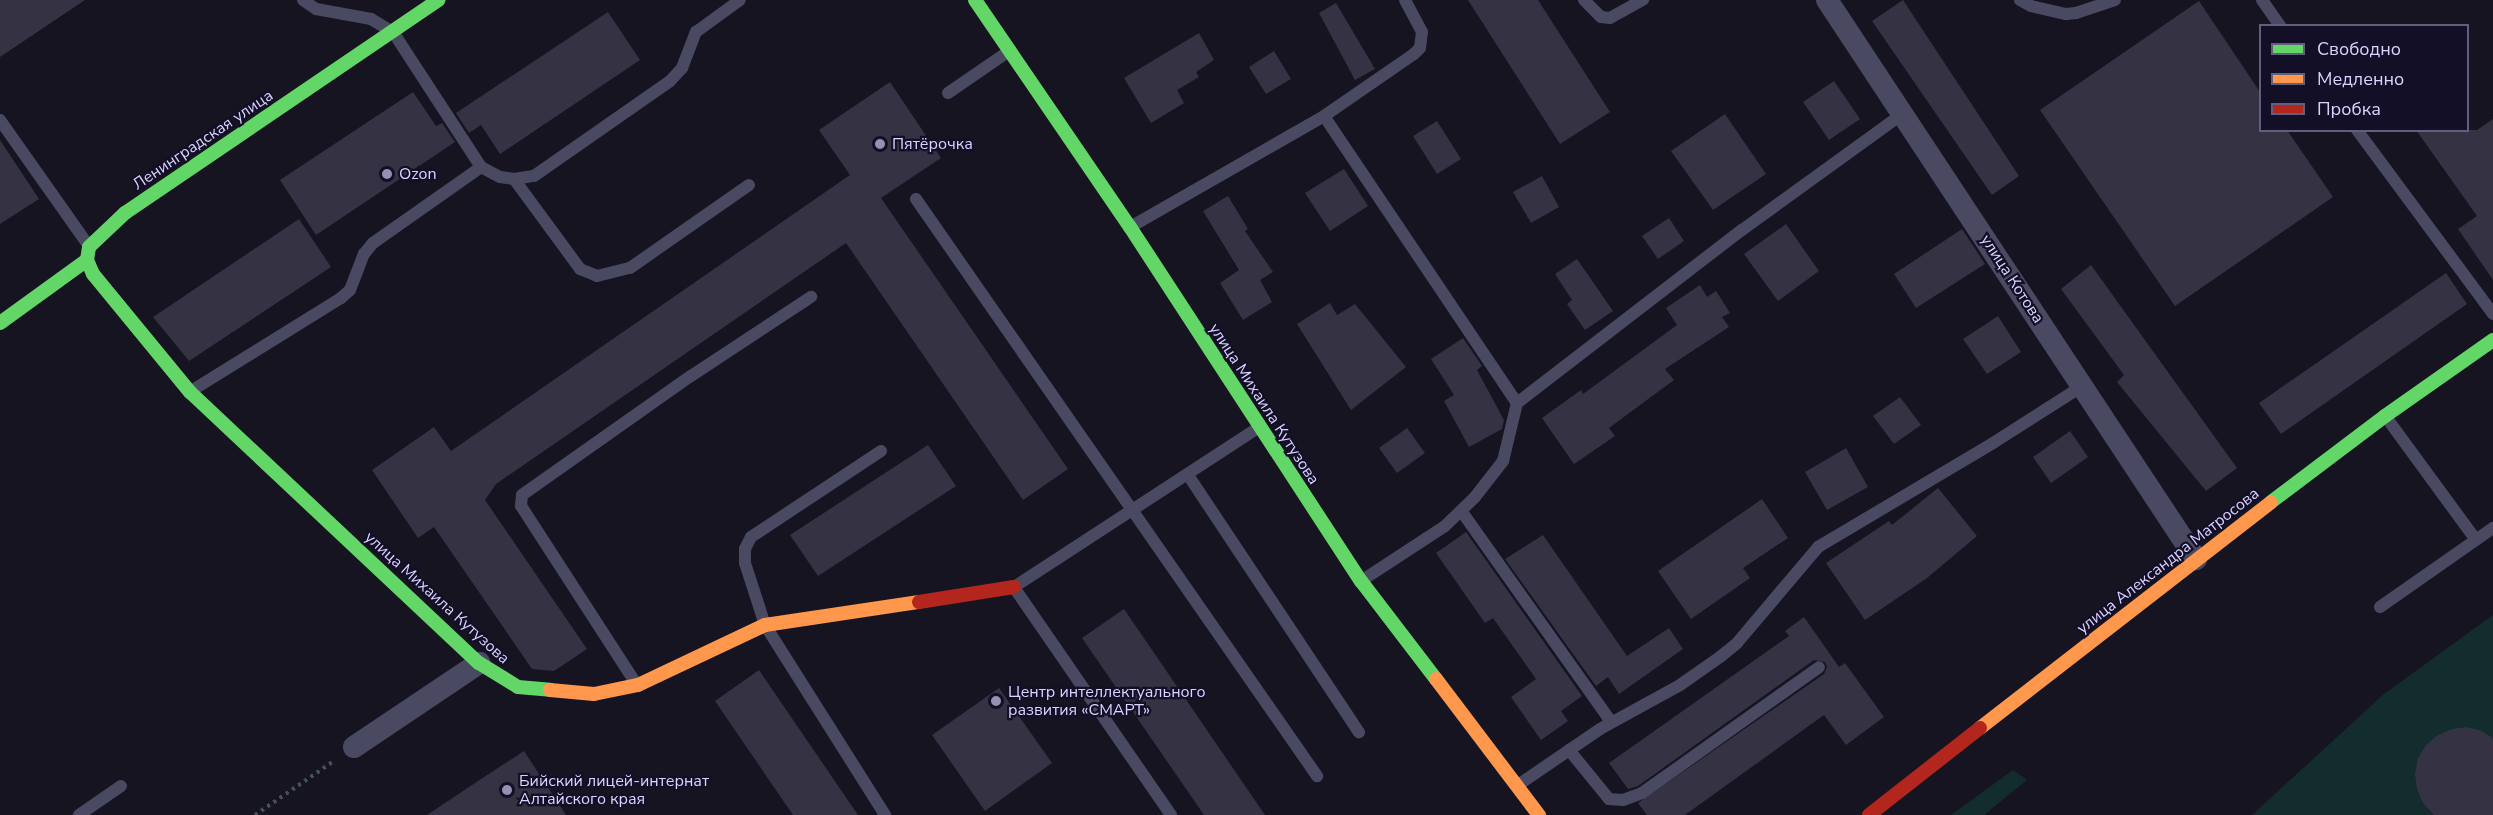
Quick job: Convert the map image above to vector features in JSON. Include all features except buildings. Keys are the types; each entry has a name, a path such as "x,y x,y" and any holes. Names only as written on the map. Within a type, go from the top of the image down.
{"street":[{"name":"Ленинградская улица","path":"0,323 88,253 98,236 125,213 439,0"},
{"name":"улица Михаила Кутузова","path":"975,0 1130,227 1361,581 1539,815"},
{"name":"улица Котова","path":"1827,0 2014,280 2081,387 2196,559"},
{"name":"улица Михаила Кутузова","path":"88,253 93,274 190,392 479,663 518,687 594,694 638,686 765,625 1014,587"},
{"name":"улица Александра Матросова","path":"1869,815 2196,559 2385,417 2493,340"},
{"path":"354,747 479,663"}],"lane":[{"path":"303,0 316,9 371,19 393,32 481,167 500,177 514,179 534,176 670,81 682,68 696,32 740,0"},
{"path":"1130,227 1323,116 1420,48 1422,32 1405,0"},
{"path":"1584,0 1600,17 1610,18 1643,0"},
{"path":"2020,0 2031,6 2066,14 2115,0"},
{"path":"2262,0 2279,24"},
{"path":"948,93 1010,50"},
{"path":"1361,581 1445,526 1462,512 1503,461 1517,403 1742,230 1901,114"},
{"path":"1323,116 1517,403"},
{"path":"0,120 88,253"},
{"path":"2358,132 2493,314"},
{"path":"190,392 341,298 350,290 361,260 373,243 481,167"},
{"path":"514,179 580,268 597,276 630,268 749,185"},
{"path":"916,199 1317,776"},
{"path":"638,686 521,506 522,495 682,383 811,297"},
{"path":"1517,785 1611,722 1680,684 1737,643 1818,546 1983,449 2081,387"},
{"path":"2385,417 2476,540"},
{"path":"1171,815 1014,587 1259,427"},
{"path":"881,451 750,537 744,549 745,563 765,625 885,815"},
{"path":"1188,475 1359,732"},
{"path":"1462,512 1611,722"},
{"path":"2380,607 2493,528"},
{"path":"1569,750 1609,799 1623,801 1642,793 1819,667"},
{"path":"79,815 121,786"}],"path":[{"path":"255,815 354,747"}],"green space":[{"path":"2493,615 2493,815 2252,815 2384,694"},
{"path":"2013,770 2027,780 1984,815 1951,815"}],"traffic: fast":[{"path":"0,323 87,260 89,247 125,213 439,0"},
{"path":"975,0 1130,227 1361,581 1436,679"},
{"path":"87,260 93,274 190,392 479,663 518,687 550,690"},
{"path":"2271,502 2385,416 2493,340"}],"traffic: slow":[{"path":"1980,728 2271,502"},
{"path":"550,690 594,694 638,685 765,625 919,602"},
{"path":"1436,679 1539,815"}],"traffic: jam":[{"path":"919,602 1014,587"},
{"path":"1869,815 1980,728"}],"place":[{"name":"Пятёрочка","path":"880,144"},
{"name":"Ozon","path":"387,174"},
{"name":"Центр интеллектуального развития «СМАРТ»","path":"996,701"},
{"name":"Бийский лицей-интернат Алтайского края","path":"507,790"}]}
